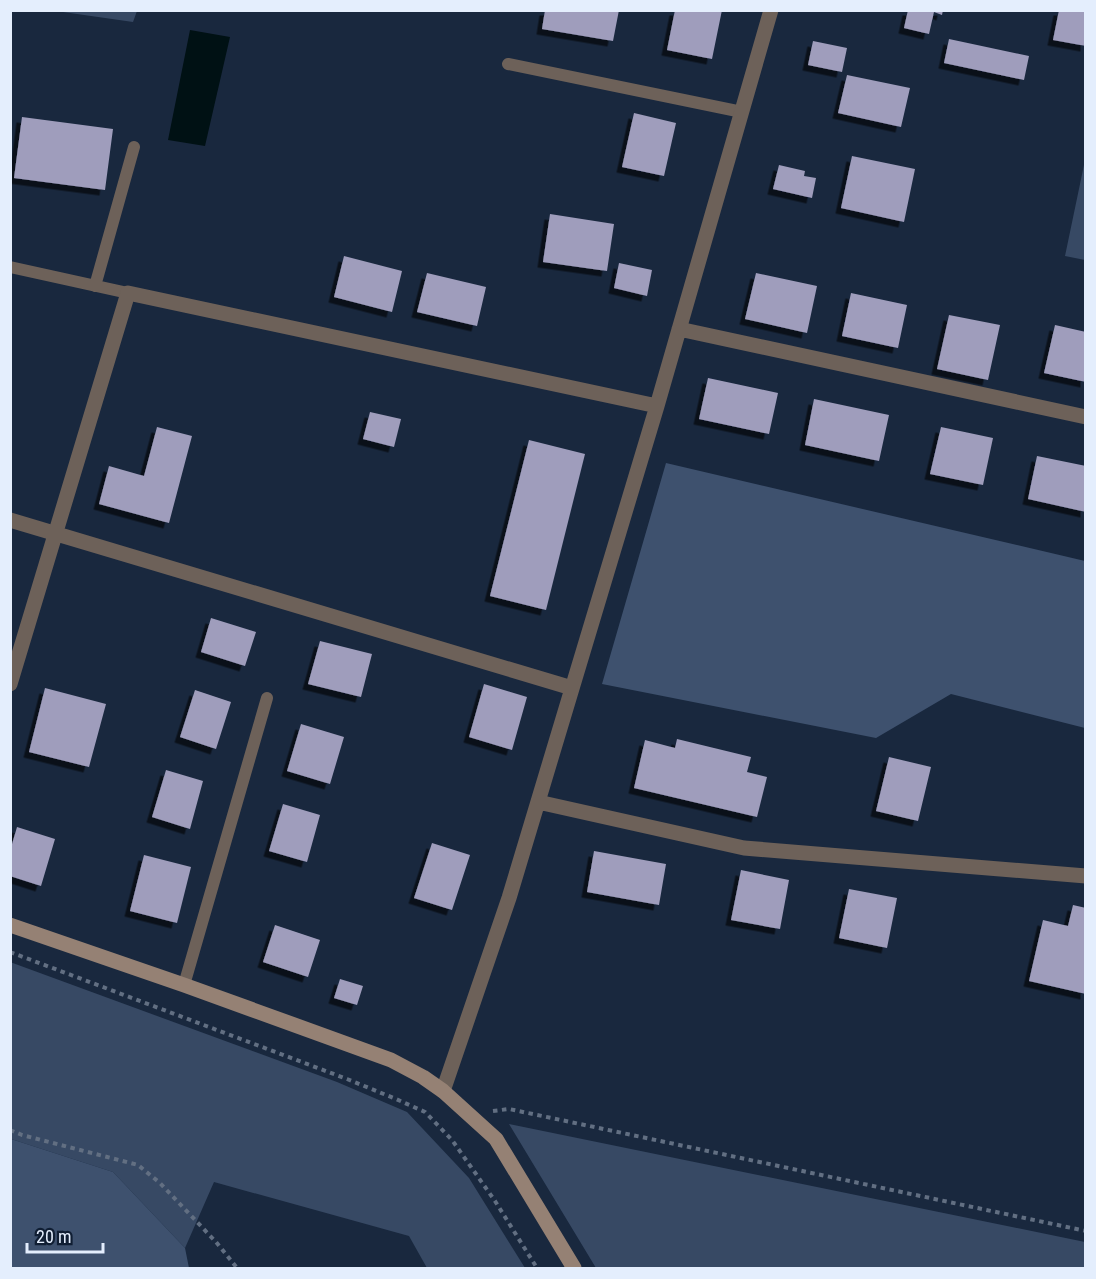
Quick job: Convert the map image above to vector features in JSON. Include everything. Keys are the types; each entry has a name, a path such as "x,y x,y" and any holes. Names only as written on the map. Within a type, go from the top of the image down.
{"street":[{"path":"443,1090 509,898 657,406 771,10"},
{"path":"10,684 128,293 657,406"},
{"path":"679,329 1086,417"},
{"path":"10,520 572,688"},
{"path":"538,802 744,848 1086,876"},
{"path":"10,925 391,1060 423,1077 443,1090 496,1139 574,1269"}],"lane":[{"path":"508,64 742,112"},
{"path":"95,286 134,147"},
{"path":"10,267 128,293"},
{"path":"184,985 267,698"}],"path":[{"path":"10,952 337,1075 425,1112 452,1140 495,1201 537,1269"},
{"path":"468,1113 509,1109 1086,1231"},
{"path":"10,1130 138,1165 160,1183 216,1242 237,1269"}],"shaded area":[{"path":"56,11 137,11 133,22"},
{"path":"190,30 230,37 205,146 168,140"},
{"path":"1085,160 1085,260 1065,256"},
{"path":"666,463 1085,561 1085,728 951,694 876,738 602,684"},
{"path":"10,962 337,1082 407,1112 469,1178 525,1268 427,1268 409,1236 214,1182 185,1248 113,1172 11,1139"},
{"path":"509,1124 1085,1242 1085,1268 596,1268"},
{"path":"11,1139 113,1172 185,1248 189,1268 11,1268"}],"building":[{"path":"545,10 619,10 613,41 542,29"},
{"path":"675,10 722,10 712,59 667,50"},
{"path":"908,10 943,10 942,15 934,12 929,34 904,28"},
{"path":"1059,10 1086,10 1086,46 1053,40"},
{"path":"949,39 1029,56 1024,80 944,63"},
{"path":"813,41 847,48 842,72 808,65"},
{"path":"847,75 910,88 901,127 838,113"},
{"path":"634,113 676,123 664,176 622,167"},
{"path":"22,117 113,129 105,190 14,178"},
{"path":"852,156 915,169 904,222 841,208"},
{"path":"779,165 805,171 804,176 816,178 812,198 773,189"},
{"path":"550,214 614,224 607,271 543,262"},
{"path":"344,256 402,271 392,312 334,297"},
{"path":"619,263 652,270 647,296 614,288"},
{"path":"427,273 486,287 477,326 417,312"},
{"path":"756,273 817,286 807,333 745,319"},
{"path":"851,293 907,305 898,348 842,336"},
{"path":"949,315 1000,325 988,380 937,369"},
{"path":"1055,325 1086,332 1086,382 1044,373"},
{"path":"708,378 778,393 769,434 699,419"},
{"path":"814,399 889,415 879,461 805,445"},
{"path":"370,412 401,419 394,447 363,439"},
{"path":"157,427 192,436 169,523 99,504 109,466 144,476"},
{"path":"941,427 993,438 983,485 930,474"},
{"path":"529,440 585,454 546,610 490,596"},
{"path":"1037,456 1086,466 1086,512 1028,499"},
{"path":"211,618 256,632 245,666 201,652"},
{"path":"320,641 372,654 361,697 308,684"},
{"path":"484,684 527,697 512,750 469,737"},
{"path":"45,688 106,704 89,767 29,752"},
{"path":"195,690 231,702 216,749 180,737"},
{"path":"301,724 344,737 330,784 287,771"},
{"path":"677,739 751,757 747,772 767,777 757,817 634,788 645,740 675,748"},
{"path":"889,757 931,767 918,821 876,811"},
{"path":"166,770 203,781 190,829 152,817"},
{"path":"283,804 320,815 307,862 269,851"},
{"path":"17,827 55,839 41,886 10,876 10,851"},
{"path":"432,843 470,855 452,910 414,898"},
{"path":"594,851 666,864 659,905 587,892"},
{"path":"144,855 191,867 177,923 130,911"},
{"path":"741,870 789,880 780,929 731,920"},
{"path":"849,889 897,898 887,948 839,938"},
{"path":"1073,905 1086,908 1086,994 1029,981 1043,920 1068,926"},
{"path":"275,925 320,940 308,977 263,962"},
{"path":"340,979 363,986 357,1005 334,998"}]}
